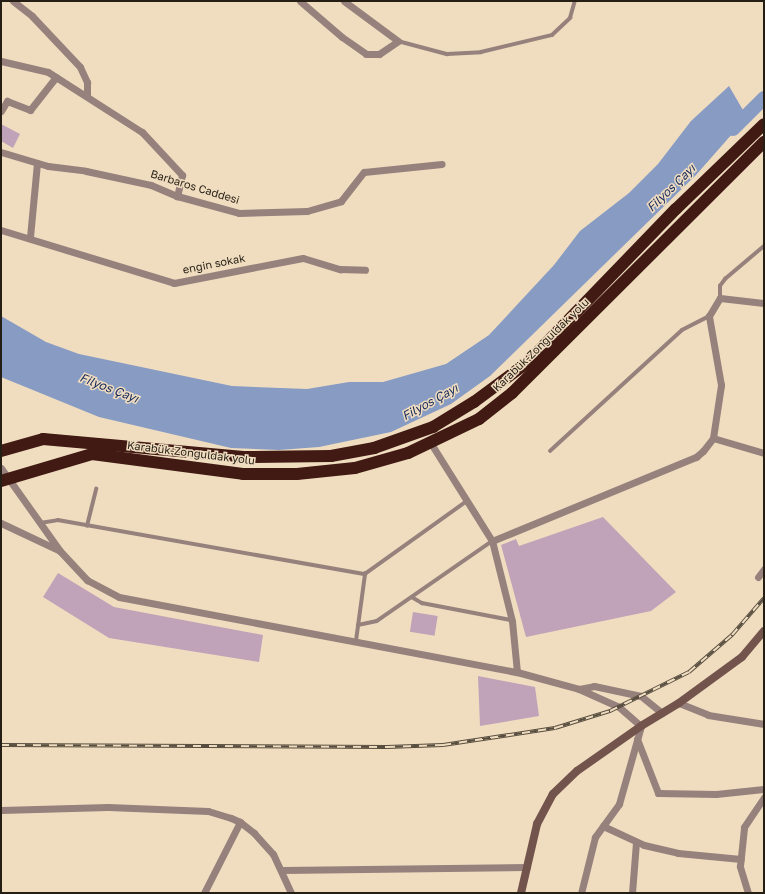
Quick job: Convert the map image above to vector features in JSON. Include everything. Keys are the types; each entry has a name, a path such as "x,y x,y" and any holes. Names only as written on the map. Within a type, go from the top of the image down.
{"highway":[{"name":"Karabük-Zonguldak yolu","path":"1,451 43,440 246,457 331,456 374,448 432,427 474,402 528,362 764,124"},
{"name":"Karabük-Zonguldak yolu","path":"3,476 92,454 243,474 298,474 355,468 408,453 479,419 512,393 764,142"}],"main road":[{"path":"521,893 537,824 553,794 577,771 641,726 679,703 742,657 764,631"}],"street":[{"path":"13,1 32,16 80,67 87,82 87,95"},
{"path":"300,1 342,37 366,54 379,54 398,41 344,1"},
{"path":"1,61 48,72 87,95 142,132 182,175 177,196"},
{"path":"1,111 7,101 30,110 56,77"},
{"name":"Barbaros Caddesi","path":"1,152 38,163 151,185 177,196 239,213 307,211 341,201 364,172 442,164"},
{"path":"30,237 38,163"},
{"name":"engin sokak","path":"1,230 30,237 174,283 303,258 340,269 365,270"},
{"path":"492,541 696,457 713,438 722,385 708,316 720,298 764,304"},
{"path":"713,438 764,453"},
{"path":"430,442 492,541 512,621 517,672"},
{"path":"3,476 60,551 87,580 118,597 517,672 578,689 619,707 641,726 619,804 595,837 581,893"},
{"path":"1,523 60,551"},
{"path":"758,577 764,569"},
{"path":"578,689 594,686 641,696 662,713"},
{"path":"679,703 708,715 764,724"},
{"path":"637,739 658,793 716,794 764,789"},
{"path":"748,893 740,866 744,827 764,797"},
{"path":"1,810 108,807 208,811 240,822 267,846 282,870 292,893"},
{"path":"204,893 240,822"},
{"path":"603,826 636,842 678,853 741,859"},
{"path":"632,893 636,842"},
{"path":"282,870 466,870 527,867"}],"lane":[{"path":"398,41 447,54 463,55 481,52 552,35 570,18 575,1"},
{"path":"720,298 720,286 725,279 764,246"},
{"path":"550,451 682,330 708,316"},
{"path":"87,526 96,489"},
{"path":"40,523 58,520 365,574 468,501"},
{"path":"358,625 378,621 492,541"},
{"path":"356,641 365,574"},
{"path":"412,597 422,603 512,621"}],"water":[{"path":"729,86 747,117 696,175 490,376 451,404 391,432 319,447 279,450 231,448 99,417 1,377 1,316 46,342 79,354 232,386 307,389 349,382 383,382 446,364 489,335 554,265 580,231 629,193 658,164 691,121"}],"building":[{"path":"1,124 20,134 13,148 1,141"},
{"path":"603,517 676,592 651,611 526,637 501,545 516,539 519,546"},
{"path":"58,573 114,607 263,635 259,662 109,638 43,597"},
{"path":"413,612 438,616 435,636 410,632"},
{"path":"478,676 535,687 539,716 480,726"}],"waterway":[{"name":"Filyos Çayı","path":"733,129 764,98"}],"railway":[{"path":"1,745 387,747 443,745 555,728 610,711 689,672 732,635 764,598"}]}
